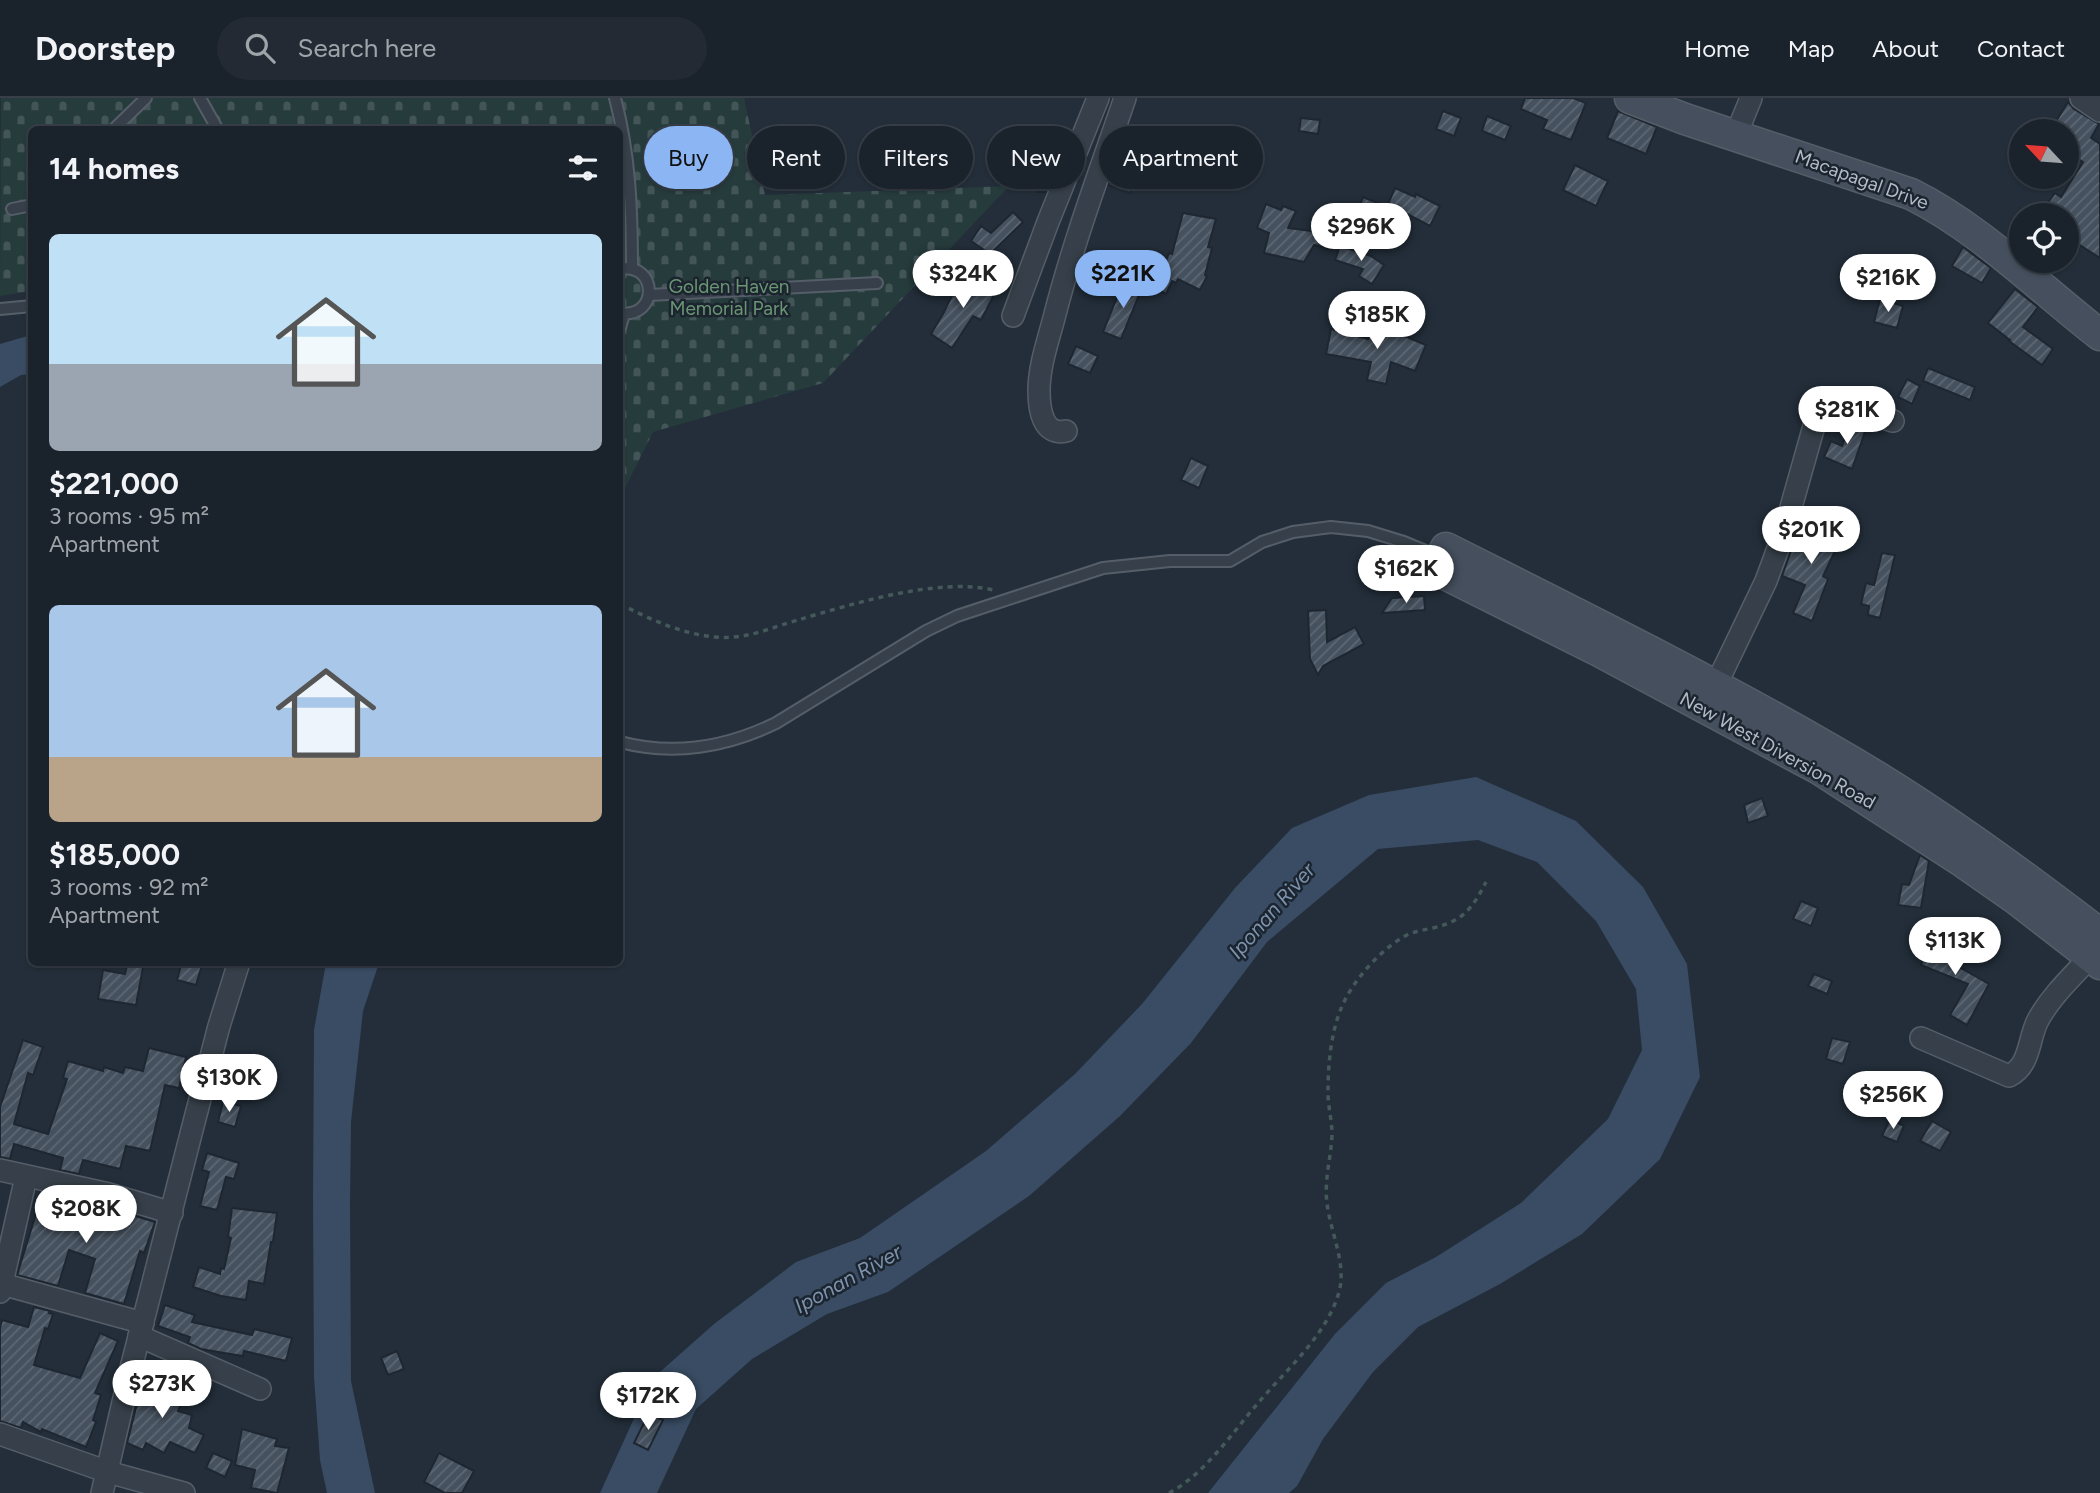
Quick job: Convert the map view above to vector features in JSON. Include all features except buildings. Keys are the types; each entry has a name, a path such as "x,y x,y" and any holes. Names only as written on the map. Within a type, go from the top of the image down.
{"street":[{"path":"1013,316 1098,98"},
{"path":"1066,431 1053,431 1046,428 1044,422 1039,392 1043,362 1082,219 1125,98"},
{"name":"Macapagal Drive","path":"1630,98 1911,194 1939,207 2100,335"},
{"path":"1736,135 1751,98"},
{"path":"2081,98 2100,111"},
{"path":"1716,687 1766,581 1784,532 1814,426 1829,408 1845,405 1893,421"},
{"name":"New West Diversion Road","path":"1436,556 1610,630 1831,749 2029,880 2097,952"},
{"name":"New West Diversion Road","path":"1436,556 1599,651 1819,769 2097,952"},
{"path":"1921,1038 2009,1076 2018,1072 2024,1063 2037,1021 2047,1006 2097,952"},
{"path":"105,1483 141,1330 219,1027 238,966"},
{"path":"0,1170 109,1194 172,1213"},
{"path":"26,1177 1,1288 141,1330 260,1389"},
{"path":"0,1434 105,1483 184,1493"}],"lane":[{"path":"117,126 146,98"},
{"path":"200,98 216,126"},
{"path":"615,98 622,126"},
{"path":"623,128 632,207 632,268"},
{"path":"12,209 28,206"},
{"path":"623,269 639,271 648,282 649,295 647,302 637,311 623,313"},
{"path":"649,295 877,283"},
{"path":"0,309 28,306"},
{"path":"623,743 673,749 716,745 750,736 776,723 926,631 957,616 1014,595 1103,568 1170,561 1230,561 1262,542 1293,532 1331,527 1368,531 1436,556"}],"path":[{"path":"623,605 688,633 717,638 755,635 846,606 915,591 960,585 1014,595"},
{"path":"1169,1493 1202,1466 1313,1338 1331,1311 1339,1290 1340,1269 1327,1204 1326,1173 1332,1123 1328,1094 1329,1062 1334,1031 1343,1004 1357,981 1391,945 1410,933 1449,924 1464,916 1479,897 1486,882"}],"green space":[{"name":"Golden Haven Memorial Park","path":"1,98 744,98 750,126 747,126 747,189 764,189 765,195 987,187 987,189 1006,189 823,383 653,432 623,492 623,126 28,126 28,291 0,296"}],"water":[{"path":"28,336 28,374 21,375 0,387 0,344"},
{"name":"Iponan River","path":"1476,777 1576,821 1643,887 1687,964 1700,1077 1660,1159 1582,1234 1500,1284 1418,1327 1373,1372 1323,1439 1297,1486 1289,1493 1208,1493 1335,1334 1386,1283 1436,1257 1521,1203 1608,1119 1642,1050 1636,989 1596,921 1537,862 1478,840 1378,849 1267,942 1191,1043 1120,1116 1029,1196 888,1292 827,1314 752,1359 696,1409 657,1493 600,1493 652,1379 714,1324 796,1262 860,1238 986,1151 1075,1074 1142,1004 1235,888 1292,828 1369,795"},
{"path":"325,966 378,966 363,1011 351,1122 350,1203 351,1381 375,1493 327,1493 320,1460 314,1377 314,1030"}]}
